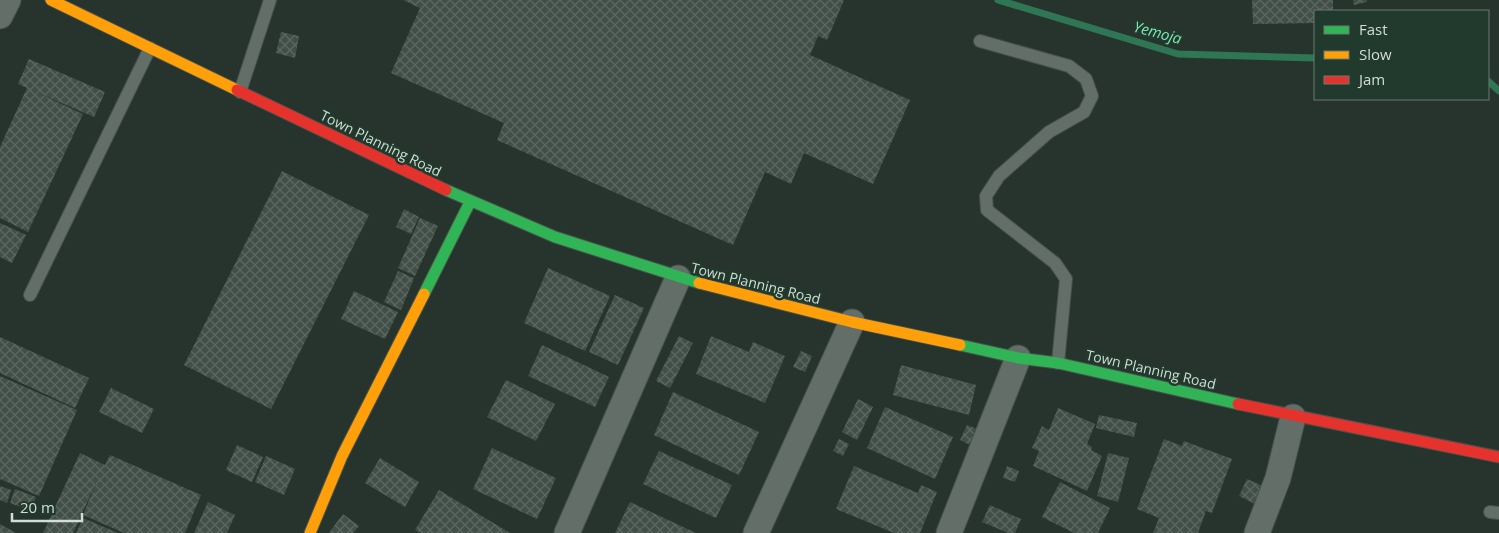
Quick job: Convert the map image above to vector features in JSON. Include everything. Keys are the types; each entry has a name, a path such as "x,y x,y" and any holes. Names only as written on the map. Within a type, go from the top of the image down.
{"street":[{"path":"0,16 8,0"},
{"name":"Town Planning Road","path":"51,0 470,202 555,237 678,278 852,322 1018,358 1058,363 1293,417 1387,433 1499,457"},
{"path":"310,533 342,456 470,202"},
{"path":"567,533 678,278"},
{"path":"756,533 852,322"},
{"path":"949,533 1018,358"},
{"path":"1257,533 1278,478 1293,417"}],"lane":[{"path":"240,92 270,0"},
{"path":"980,41 1069,66 1086,79 1092,96 1084,112 1049,132 999,176 986,196 987,210 1055,263 1066,279 1058,363"},
{"path":"30,295 150,48"}],"building":[{"path":"403,0 844,0 827,40 818,36 810,55 910,100 873,184 804,153 791,184 765,172 733,245 497,140 504,123 391,73 420,8"},
{"path":"1252,0 1333,0 1333,10 1314,10 1314,23 1253,24"},
{"path":"1353,0 1367,0 1367,2 1354,5"},
{"path":"281,32 299,36 295,58 276,53"},
{"path":"29,59 105,92 94,117 34,91 83,114 28,232 0,218 0,147 27,88 18,84"},
{"path":"282,171 369,215 271,409 184,365"},
{"path":"404,209 419,217 411,234 396,227"},
{"path":"420,218 438,226 415,276 398,268"},
{"path":"0,223 26,235 12,263 0,257"},
{"path":"548,268 610,296 585,351 524,323"},
{"path":"398,271 414,278 401,310 384,302"},
{"path":"354,291 398,312 385,339 341,319"},
{"path":"615,295 644,308 618,365 589,352"},
{"path":"679,336 693,343 670,388 656,381"},
{"path":"711,336 749,352 753,342 785,356 765,403 696,374"},
{"path":"0,337 89,378 75,408 0,373"},
{"path":"542,345 609,377 595,407 528,376"},
{"path":"801,351 812,356 805,372 793,367"},
{"path":"901,365 976,385 969,415 893,395"},
{"path":"0,376 77,410 39,496 0,479"},
{"path":"506,380 555,404 536,441 487,417"},
{"path":"111,388 154,409 142,433 99,412"},
{"path":"673,392 759,432 739,475 654,435"},
{"path":"858,399 873,407 857,440 842,432"},
{"path":"885,407 953,437 935,479 867,448"},
{"path":"1058,408 1095,424 1087,444 1092,447 1091,450 1102,456 1087,491 1033,466 1039,451 1032,448 1042,426 1049,430"},
{"path":"1099,415 1137,423 1134,437 1096,428"},
{"path":"967,425 977,429 970,445 960,440"},
{"path":"839,439 849,444 843,456 833,451"},
{"path":"1164,439 1182,446 1184,441 1232,459 1212,513 1206,511 1198,533 1153,533 1159,518 1137,509"},
{"path":"237,445 263,457 252,482 226,470"},
{"path":"492,448 556,478 537,519 473,489"},
{"path":"659,451 732,485 716,518 643,484"},
{"path":"80,453 105,465 110,455 201,495 185,533 124,533 83,515 97,481 73,533 43,533"},
{"path":"1108,453 1129,458 1118,502 1097,496"},
{"path":"266,456 295,469 284,495 255,482"},
{"path":"380,458 419,482 405,507 365,483"},
{"path":"854,466 918,493 921,485 937,492 920,533 894,533 836,509"},
{"path":"1007,466 1019,471 1015,482 1003,478"},
{"path":"1247,479 1263,486 1255,504 1239,496"},
{"path":"1060,482 1110,508 1098,533 1074,533 1042,517"},
{"path":"0,486 11,490 7,503 0,500"},
{"path":"15,489 36,497 31,511 10,503"},
{"path":"439,490 510,533 421,533 415,530"},
{"path":"208,502 235,515 227,533 194,533"},
{"path":"630,502 696,533 615,533"},
{"path":"990,505 1021,519 1015,533 1008,533 982,522"},
{"path":"343,514 359,526 353,533 329,533"},
{"path":"83,518 118,533 76,533"},
{"path":"0,524 16,533 0,533"}],"waterway":[{"name":"Yemoja","path":"998,0 1178,54 1314,58"},
{"name":"Yemoja","path":"1489,82 1499,91"}],"traffic: fast":[{"path":"446,190 555,237 699,283"},
{"path":"424,294 470,202"},
{"path":"960,345 1018,358 1058,363 1238,404"}],"traffic: slow":[{"path":"51,0 237,90"},
{"path":"699,283 852,322 960,345"},
{"path":"310,533 342,456 424,294"}],"traffic: jam":[{"path":"237,90 446,190"},
{"path":"1238,404 1499,457"}]}
